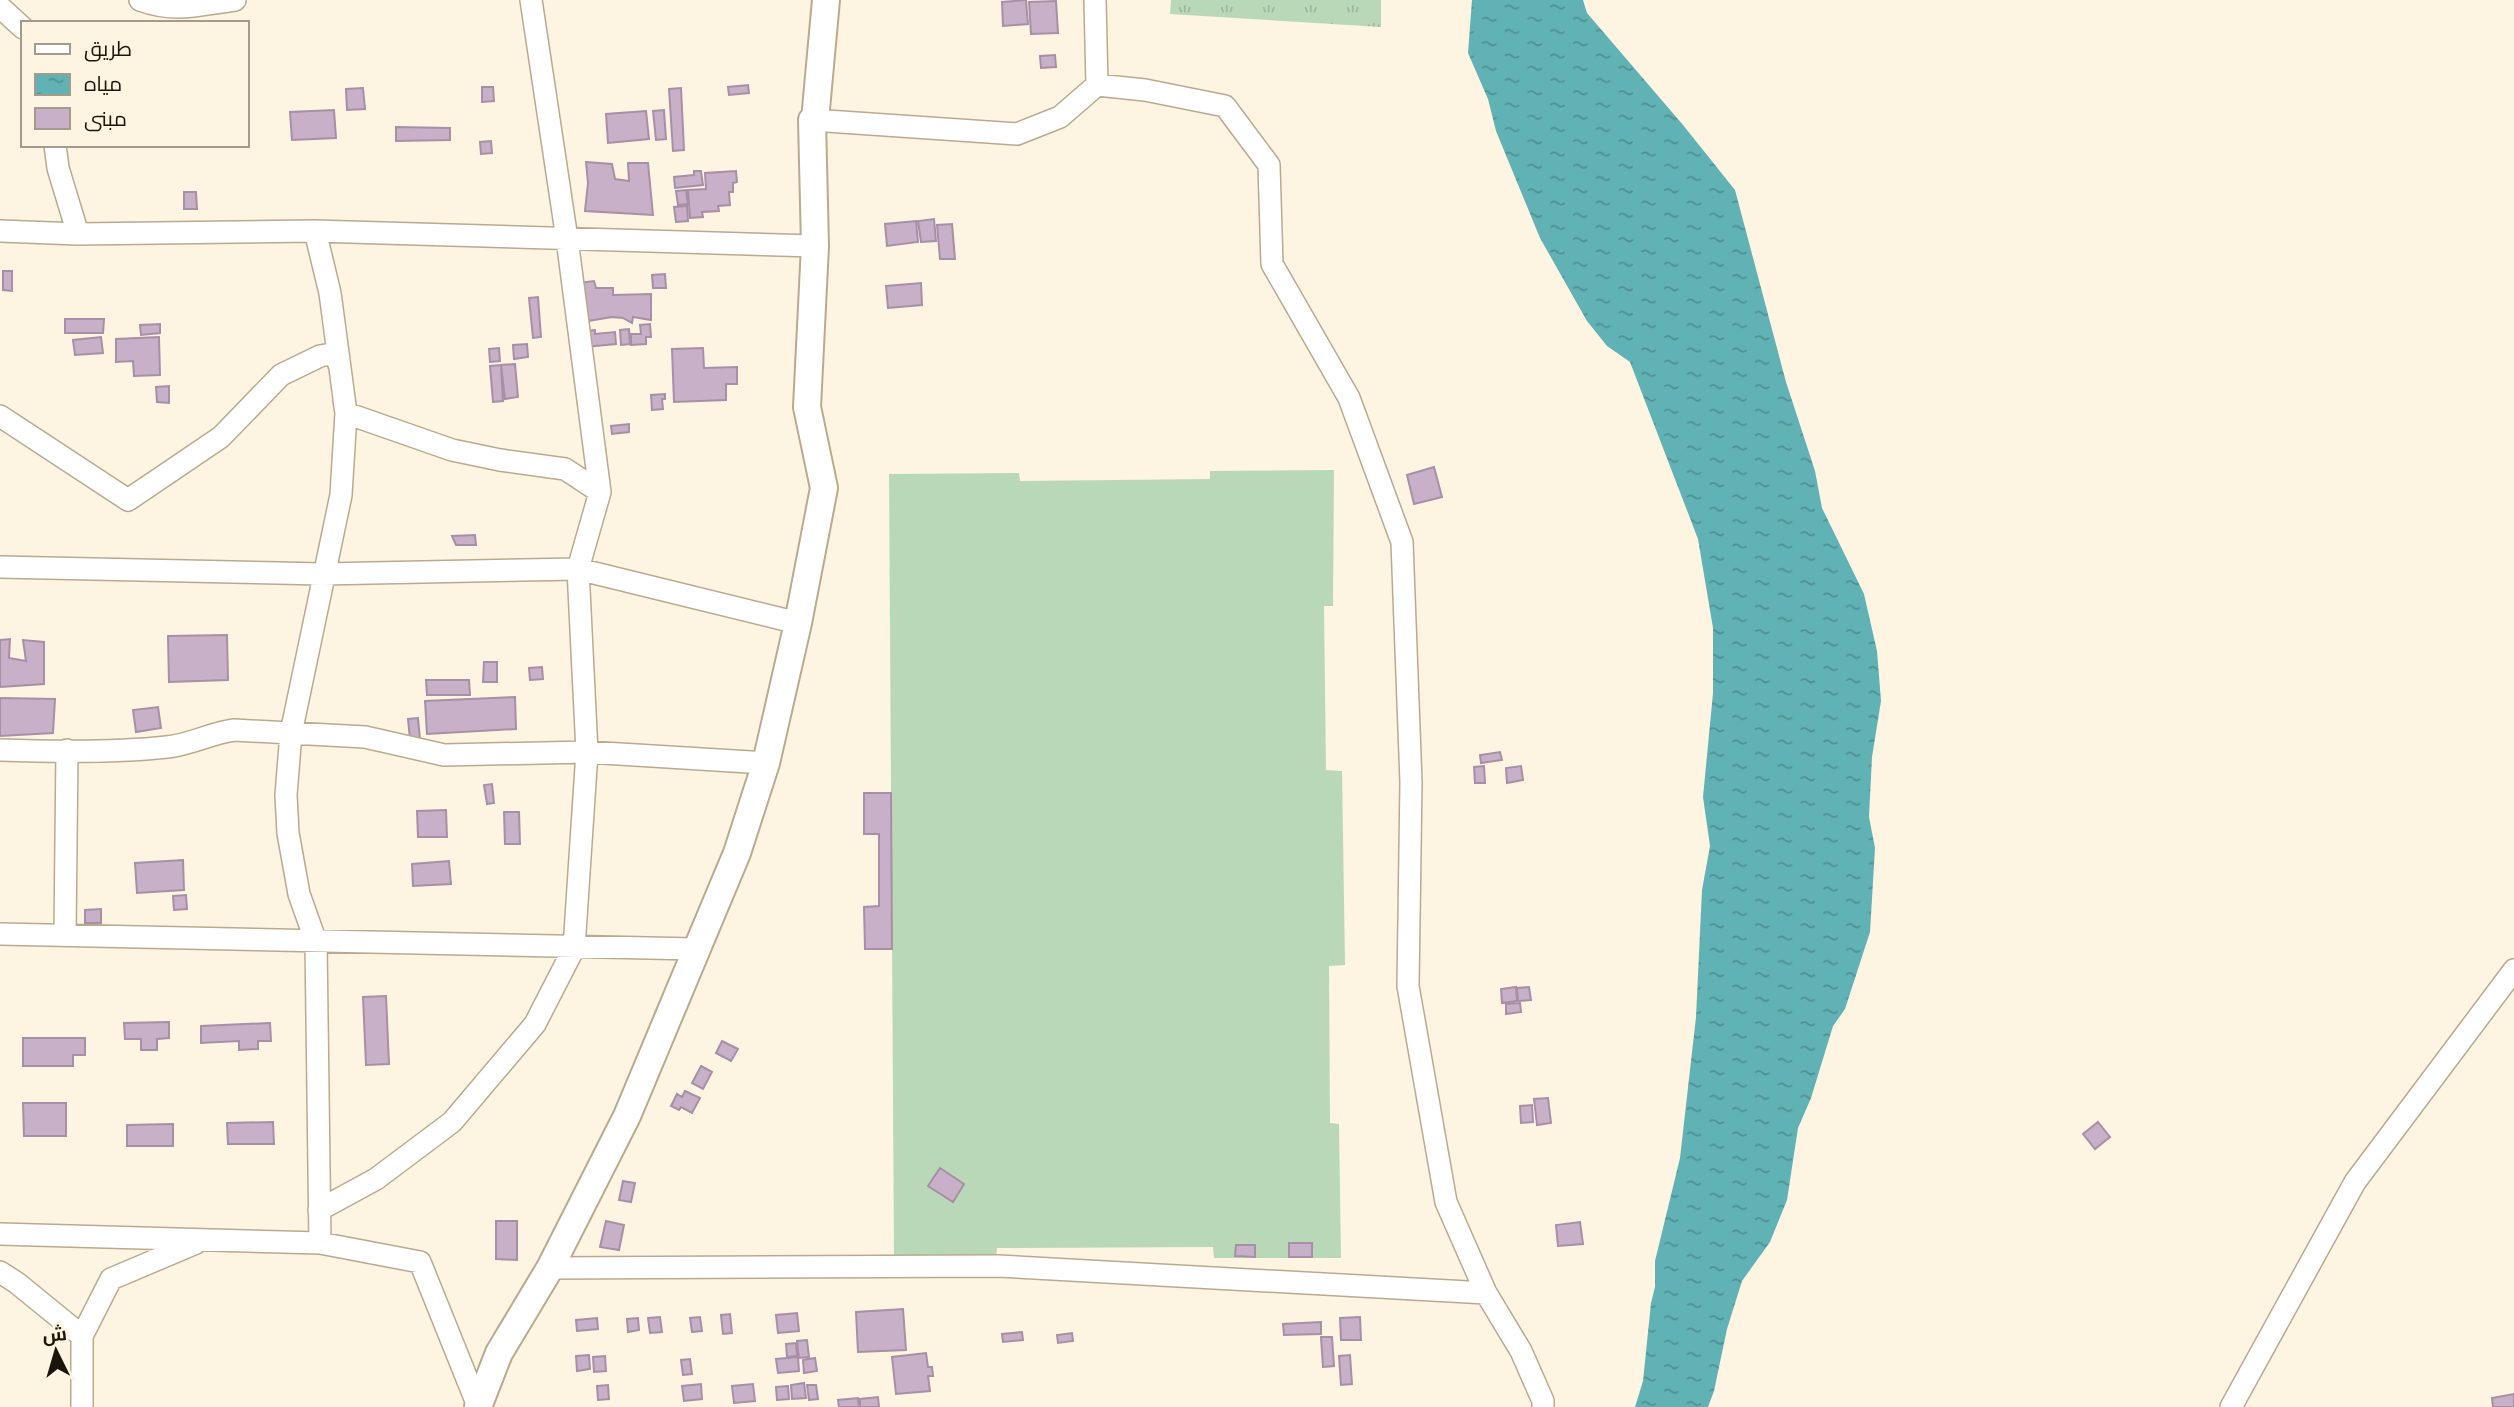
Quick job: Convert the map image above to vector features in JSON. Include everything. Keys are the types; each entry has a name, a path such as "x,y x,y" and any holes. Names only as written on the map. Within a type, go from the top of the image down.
{"street":[{"path":"140,0 160,7 188,8 235,0"},
{"path":"319,1210 376,1179 452,1122 535,1024 574,947 587,752 578,569 600,492 567,239 531,0"},
{"path":"478,1407 499,1353 550,1269 627,1116 737,853 766,763 798,623 824,488 807,407 815,246 812,120 815,120 826,0"},
{"path":"1094,0 1097,85"},
{"path":"0,7 21,26"},
{"path":"812,120 1017,134 1060,117 1097,85 1145,90 1225,106 1269,165 1272,264 1349,398 1402,542 1411,782 1408,986 1446,1202 1486,1293 1521,1351 1543,1401 1543,1407"},
{"path":"55,147 58,168 78,234"},
{"path":"0,231 78,234 315,231 815,246"},
{"path":"315,231 330,293 346,413 341,495 290,733 286,795 288,833 299,894 316,942 320,1243"},
{"path":"0,416 128,500 221,437 281,374 320,356 337,353 346,413"},
{"path":"346,413 452,450 565,469 600,492"},
{"path":"0,567 322,574 578,569 798,623"},
{"path":"0,750 168,747 216,732 234,730 365,737 444,755 587,752 766,763"},
{"path":"65,935 67,750"},
{"path":"0,934 696,949"},
{"path":"2231,1407 2355,1182 2514,970"},
{"path":"0,1234 320,1243 420,1262 478,1407"},
{"path":"82,1407 82,1336 111,1279 203,1240"},
{"path":"550,1269 998,1266 1486,1293"},
{"path":"0,1272 82,1336"}],"green space":[{"path":"1171,0 1381,0 1381,27 1170,14"},
{"path":"1334,470 1333,606 1324,606 1326,770 1342,771 1345,965 1329,966 1330,1123 1339,1124 1341,1258 1214,1258 1213,1247 997,1248 996,1257 894,1257 889,474 1019,473 1020,481 1210,479 1210,471"}],"water":[{"path":"1472,0 1583,0 1587,13 1735,190 1786,382 1815,471 1822,508 1864,594 1877,651 1881,701 1872,757 1869,817 1875,848 1870,932 1845,1009 1833,1026 1811,1098 1798,1128 1787,1200 1770,1242 1742,1281 1708,1407 1635,1407 1643,1381 1655,1287 1655,1261 1680,1158 1696,1017 1702,890 1710,846 1703,797 1713,693 1713,628 1698,539 1630,362 1607,346 1587,321 1540,238 1496,131 1488,99 1468,53"}],"building":[{"path":"1026,0 1028,24 1003,26 1002,2"},
{"path":"1056,1 1058,33 1031,34 1029,2"},
{"path":"1055,55 1056,67 1041,68 1040,56"},
{"path":"748,85 749,93 729,95 728,87"},
{"path":"482,87 493,87 494,101 482,102"},
{"path":"363,88 365,109 347,110 346,89"},
{"path":"681,88 684,150 673,151 669,89"},
{"path":"334,110 336,138 292,140 290,112"},
{"path":"664,110 666,139 656,140 653,111"},
{"path":"646,111 649,139 608,143 606,114"},
{"path":"396,127 450,128 450,140 396,141"},
{"path":"491,141 492,153 481,154 480,142"},
{"path":"586,162 612,164 615,179 629,181 628,163 648,163 653,215 585,211 588,183"},
{"path":"694,171 701,171 703,185 675,188 674,177 694,175"},
{"path":"736,171 737,182 733,183 733,192 729,192 730,205 718,206 719,211 702,212 703,217 690,218 688,190 706,189 705,173"},
{"path":"686,190 688,204 678,205 676,191"},
{"path":"184,192 196,192 197,209 184,209"},
{"path":"687,206 688,221 676,222 674,207"},
{"path":"934,219 936,241 921,242 918,221"},
{"path":"916,221 918,242 887,246 885,224"},
{"path":"952,224 955,259 940,259 937,225"},
{"path":"3,271 12,271 12,291 3,290"},
{"path":"665,274 666,288 653,288 652,275"},
{"path":"594,281 596,288 613,288 613,295 651,294 651,320 633,317 632,323 623,318 612,317 582,322 578,283"},
{"path":"921,283 922,305 888,308 886,286"},
{"path":"538,297 541,337 533,338 529,298"},
{"path":"65,319 104,319 103,333 65,333"},
{"path":"160,324 160,333 141,335 140,325"},
{"path":"650,324 651,337 646,337 646,344 631,345 631,334 641,334 640,325"},
{"path":"629,329 630,344 621,345 620,330"},
{"path":"595,330 595,334 615,332 616,344 585,347 584,331"},
{"path":"101,337 103,353 75,355 73,340"},
{"path":"159,337 160,375 134,376 133,361 116,362 116,339"},
{"path":"527,344 528,357 514,359 513,345"},
{"path":"499,348 500,361 490,362 489,349"},
{"path":"703,348 704,368 737,367 737,384 726,384 726,400 674,402 672,349"},
{"path":"515,364 518,397 505,399 501,365"},
{"path":"501,365 503,401 493,402 490,366"},
{"path":"169,386 169,403 157,402 156,387"},
{"path":"665,394 665,399 662,399 663,409 652,410 651,395"},
{"path":"629,424 629,432 612,434 611,426"},
{"path":"1434,467 1442,497 1414,504 1407,475"},
{"path":"475,535 476,545 456,545 452,536"},
{"path":"227,635 228,680 169,682 168,636"},
{"path":"10,639 9,658 26,661 23,640 44,642 44,684 0,687 0,640"},
{"path":"484,662 497,662 497,682 483,682"},
{"path":"542,667 543,679 530,680 529,668"},
{"path":"426,680 469,680 470,695 427,695"},
{"path":"515,697 516,729 427,734 425,701"},
{"path":"0,698 55,699 53,733 0,736"},
{"path":"158,707 161,728 136,732 133,710"},
{"path":"418,718 420,739 410,739 408,719"},
{"path":"1500,752 1502,760 1481,763 1480,755"},
{"path":"1484,766 1485,783 1475,783 1474,767"},
{"path":"1521,766 1523,780 1507,783 1506,768"},
{"path":"492,784 494,803 487,804 484,785"},
{"path":"864,793 891,793 892,949 865,949 864,907 879,906 879,834 864,834"},
{"path":"446,810 447,837 418,837 417,811"},
{"path":"504,812 519,812 520,844 505,844"},
{"path":"183,860 184,890 137,893 135,863"},
{"path":"449,861 451,884 413,886 412,864"},
{"path":"186,895 187,909 174,910 173,896"},
{"path":"101,909 101,923 85,923 85,910"},
{"path":"1516,987 1517,1001 1502,1003 1501,989"},
{"path":"1529,987 1531,1000 1518,1001 1517,988"},
{"path":"386,996 389,1064 366,1065 363,997"},
{"path":"1520,1003 1521,1012 1506,1014 1506,1004"},
{"path":"169,1022 169,1038 157,1039 157,1050 141,1050 141,1039 125,1039 124,1023"},
{"path":"270,1023 271,1041 258,1041 258,1049 239,1050 239,1041 201,1043 201,1026"},
{"path":"23,1038 85,1038 85,1055 73,1055 73,1066 23,1066"},
{"path":"722,1041 738,1049 731,1061 716,1053"},
{"path":"701,1066 712,1072 703,1089 692,1083"},
{"path":"685,1091 700,1098 692,1113 681,1107 679,1110 671,1106 677,1094 682,1097"},
{"path":"1548,1098 1551,1123 1537,1125 1534,1099"},
{"path":"23,1103 66,1103 66,1136 24,1136"},
{"path":"1532,1105 1533,1122 1521,1123 1520,1106"},
{"path":"273,1122 274,1144 228,1144 227,1123"},
{"path":"2098,1122 2110,1137 2095,1149 2083,1134"},
{"path":"173,1124 173,1146 127,1146 127,1125"},
{"path":"940,1168 964,1184 953,1202 928,1186"},
{"path":"623,1181 635,1183 631,1202 619,1200"},
{"path":"496,1221 517,1221 517,1260 496,1259"},
{"path":"606,1221 624,1225 619,1250 600,1247"},
{"path":"1580,1222 1583,1244 1558,1246 1556,1225"},
{"path":"1289,1243 1312,1243 1312,1257 1289,1257"},
{"path":"1236,1245 1255,1245 1255,1257 1235,1256"},
{"path":"903,1309 906,1350 858,1352 856,1312"},
{"path":"797,1313 799,1331 778,1333 776,1315"},
{"path":"730,1314 732,1333 723,1334 721,1315"},
{"path":"660,1317 662,1332 650,1333 648,1318"},
{"path":"700,1317 702,1331 692,1332 690,1318"},
{"path":"1360,1317 1361,1340 1341,1340 1340,1318"},
{"path":"597,1318 598,1329 577,1331 576,1320"},
{"path":"638,1318 639,1330 628,1332 627,1319"},
{"path":"1321,1322 1321,1334 1284,1335 1283,1324"},
{"path":"1022,1332 1023,1340 1003,1342 1002,1334"},
{"path":"1072,1333 1073,1341 1058,1343 1057,1335"},
{"path":"1321,1337 1332,1337 1334,1366 1323,1367"},
{"path":"807,1340 809,1357 799,1358 797,1341"},
{"path":"796,1343 797,1356 787,1357 786,1344"},
{"path":"926,1353 928,1367 932,1367 933,1376 928,1376 930,1391 896,1394 892,1357"},
{"path":"589,1355 590,1369 577,1371 576,1356"},
{"path":"1350,1355 1352,1384 1341,1385 1339,1356"},
{"path":"605,1356 606,1371 594,1372 593,1357"},
{"path":"798,1357 799,1371 778,1373 776,1359"},
{"path":"815,1358 817,1371 804,1373 803,1360"},
{"path":"690,1359 692,1374 683,1375 681,1360"},
{"path":"804,1383 806,1398 792,1399 791,1385"},
{"path":"701,1384 702,1399 684,1401 682,1386"},
{"path":"753,1384 755,1401 734,1403 732,1386"},
{"path":"608,1385 609,1399 598,1400 597,1386"},
{"path":"807,1385 816,1385 818,1399 809,1400"},
{"path":"788,1386 789,1399 777,1400 776,1387"},
{"path":"2514,1394 2514,1407 2493,1407 2492,1398"},
{"path":"878,1397 879,1407 860,1407 860,1399"},
{"path":"858,1398 859,1407 839,1407 838,1400"}]}
